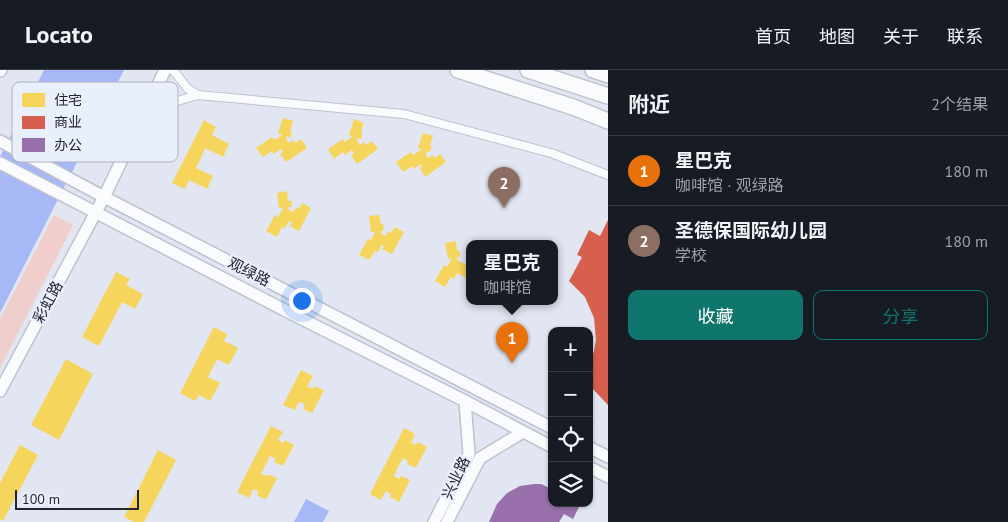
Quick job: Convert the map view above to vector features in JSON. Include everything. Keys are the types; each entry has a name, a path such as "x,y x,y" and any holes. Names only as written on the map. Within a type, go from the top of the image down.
{"highway":[{"path":"458,70 573,107 608,121"},
{"path":"528,70 608,96"},
{"path":"593,70 608,75"}],"main road":[{"name":"彩虹路","path":"159,82 165,70"},
{"name":"观绿路","path":"0,142 12,148"},
{"name":"观绿路","path":"0,162 548,445"},
{"name":"观绿路","path":"38,162 548,426"},
{"name":"彩虹路","path":"0,391 121,162"},
{"name":"兴业路","path":"434,522 469,454 465,401"},
{"name":"兴业路","path":"447,522 480,458 524,432"},
{"path":"593,449 608,457"},
{"path":"593,469 608,477"}],"street":[{"path":"173,70 188,89 198,95"},
{"path":"178,101 198,95 404,114 551,153 608,175"}],"shaded area":[{"path":"54,215 73,225 0,368 0,319"}],"water":[{"path":"44,70 124,70 118,82 38,82"},
{"path":"12,133 12,162 77,162 0,313 0,157"},
{"path":"306,499 329,511 323,522 294,522"}],"building: 住宅":[{"path":"283,118 293,121 290,138 287,136 286,139 289,143 293,140 295,143 301,139 307,148 286,162 280,154 283,152 281,149 274,154 272,151 263,157 256,148 272,137 274,140 282,135 278,133"},
{"path":"354,119 364,123 361,139 358,138 357,140 360,145 364,142 366,145 372,141 378,149 357,164 351,155 354,153 352,150 345,155 343,152 334,159 328,149 343,139 345,142 353,136 349,135"},
{"path":"204,120 216,127 212,135 229,144 223,157 205,148 196,168 213,176 207,189 189,180 185,189 172,183"},
{"path":"423,133 433,136 430,152 427,151 426,154 428,158 433,155 435,158 440,154 446,162 425,177 420,168 421,164 414,169 412,166 403,172 396,162 411,152 413,155 422,149 418,148"},
{"path":"287,191 288,201 291,200 292,207 288,207 289,210 293,212 296,208 299,209 302,203 311,208 299,231 290,226 292,223 289,221 285,228 282,227 277,237 266,231 275,215 278,217 283,208 279,208 277,193"},
{"path":"379,215 384,230 381,231 381,234 386,236 388,231 391,233 395,227 404,232 392,254 382,249 384,246 381,245 378,252 375,251 369,260 359,255 368,239 371,240 375,232 371,232 369,216"},
{"path":"456,241 457,251 460,251 460,257 457,257 457,260 465,264 466,261 466,278 457,273 454,279 451,277 445,287 435,281 444,265 447,267 452,258 448,259 445,243"},
{"path":"116,272 130,279 126,285 143,294 135,309 122,302 99,346 82,337"},
{"path":"214,327 227,334 224,341 238,348 229,365 217,359 208,377 220,383 210,401 199,395 195,401 180,393"},
{"path":"66,359 93,374 59,440 31,425"},
{"path":"301,370 313,376 307,386 313,389 314,386 324,390 312,413 303,409 305,404 299,402 295,410 283,405"},
{"path":"271,426 283,432 278,440 284,443 285,440 294,445 283,466 274,462 276,459 270,456 261,474 267,476 268,474 277,478 266,500 257,495 259,492 253,489 249,498 237,492"},
{"path":"404,428 415,434 411,443 416,445 418,442 427,447 416,468 407,464 408,461 403,458 398,467 394,476 399,479 401,476 410,480 399,502 390,497 391,494 386,491 381,500 370,494"},
{"path":"20,445 38,455 3,521 0,519 0,483"},
{"path":"158,450 176,460 144,522 134,522 124,517"}],"building: 商业":[{"path":"608,220 608,405 593,389 593,354 596,340 594,318 585,297 569,281 582,257 577,255 589,230 600,236"}],"building: 办公":[{"path":"541,484 548,487 548,507 579,507 573,519 564,514 559,522 489,522 497,504 507,493 520,486"}],"place":[{"name":"圣德保国际幼儿园","path":"504,208"},
{"name":"星巴克","path":"512,363"}]}
